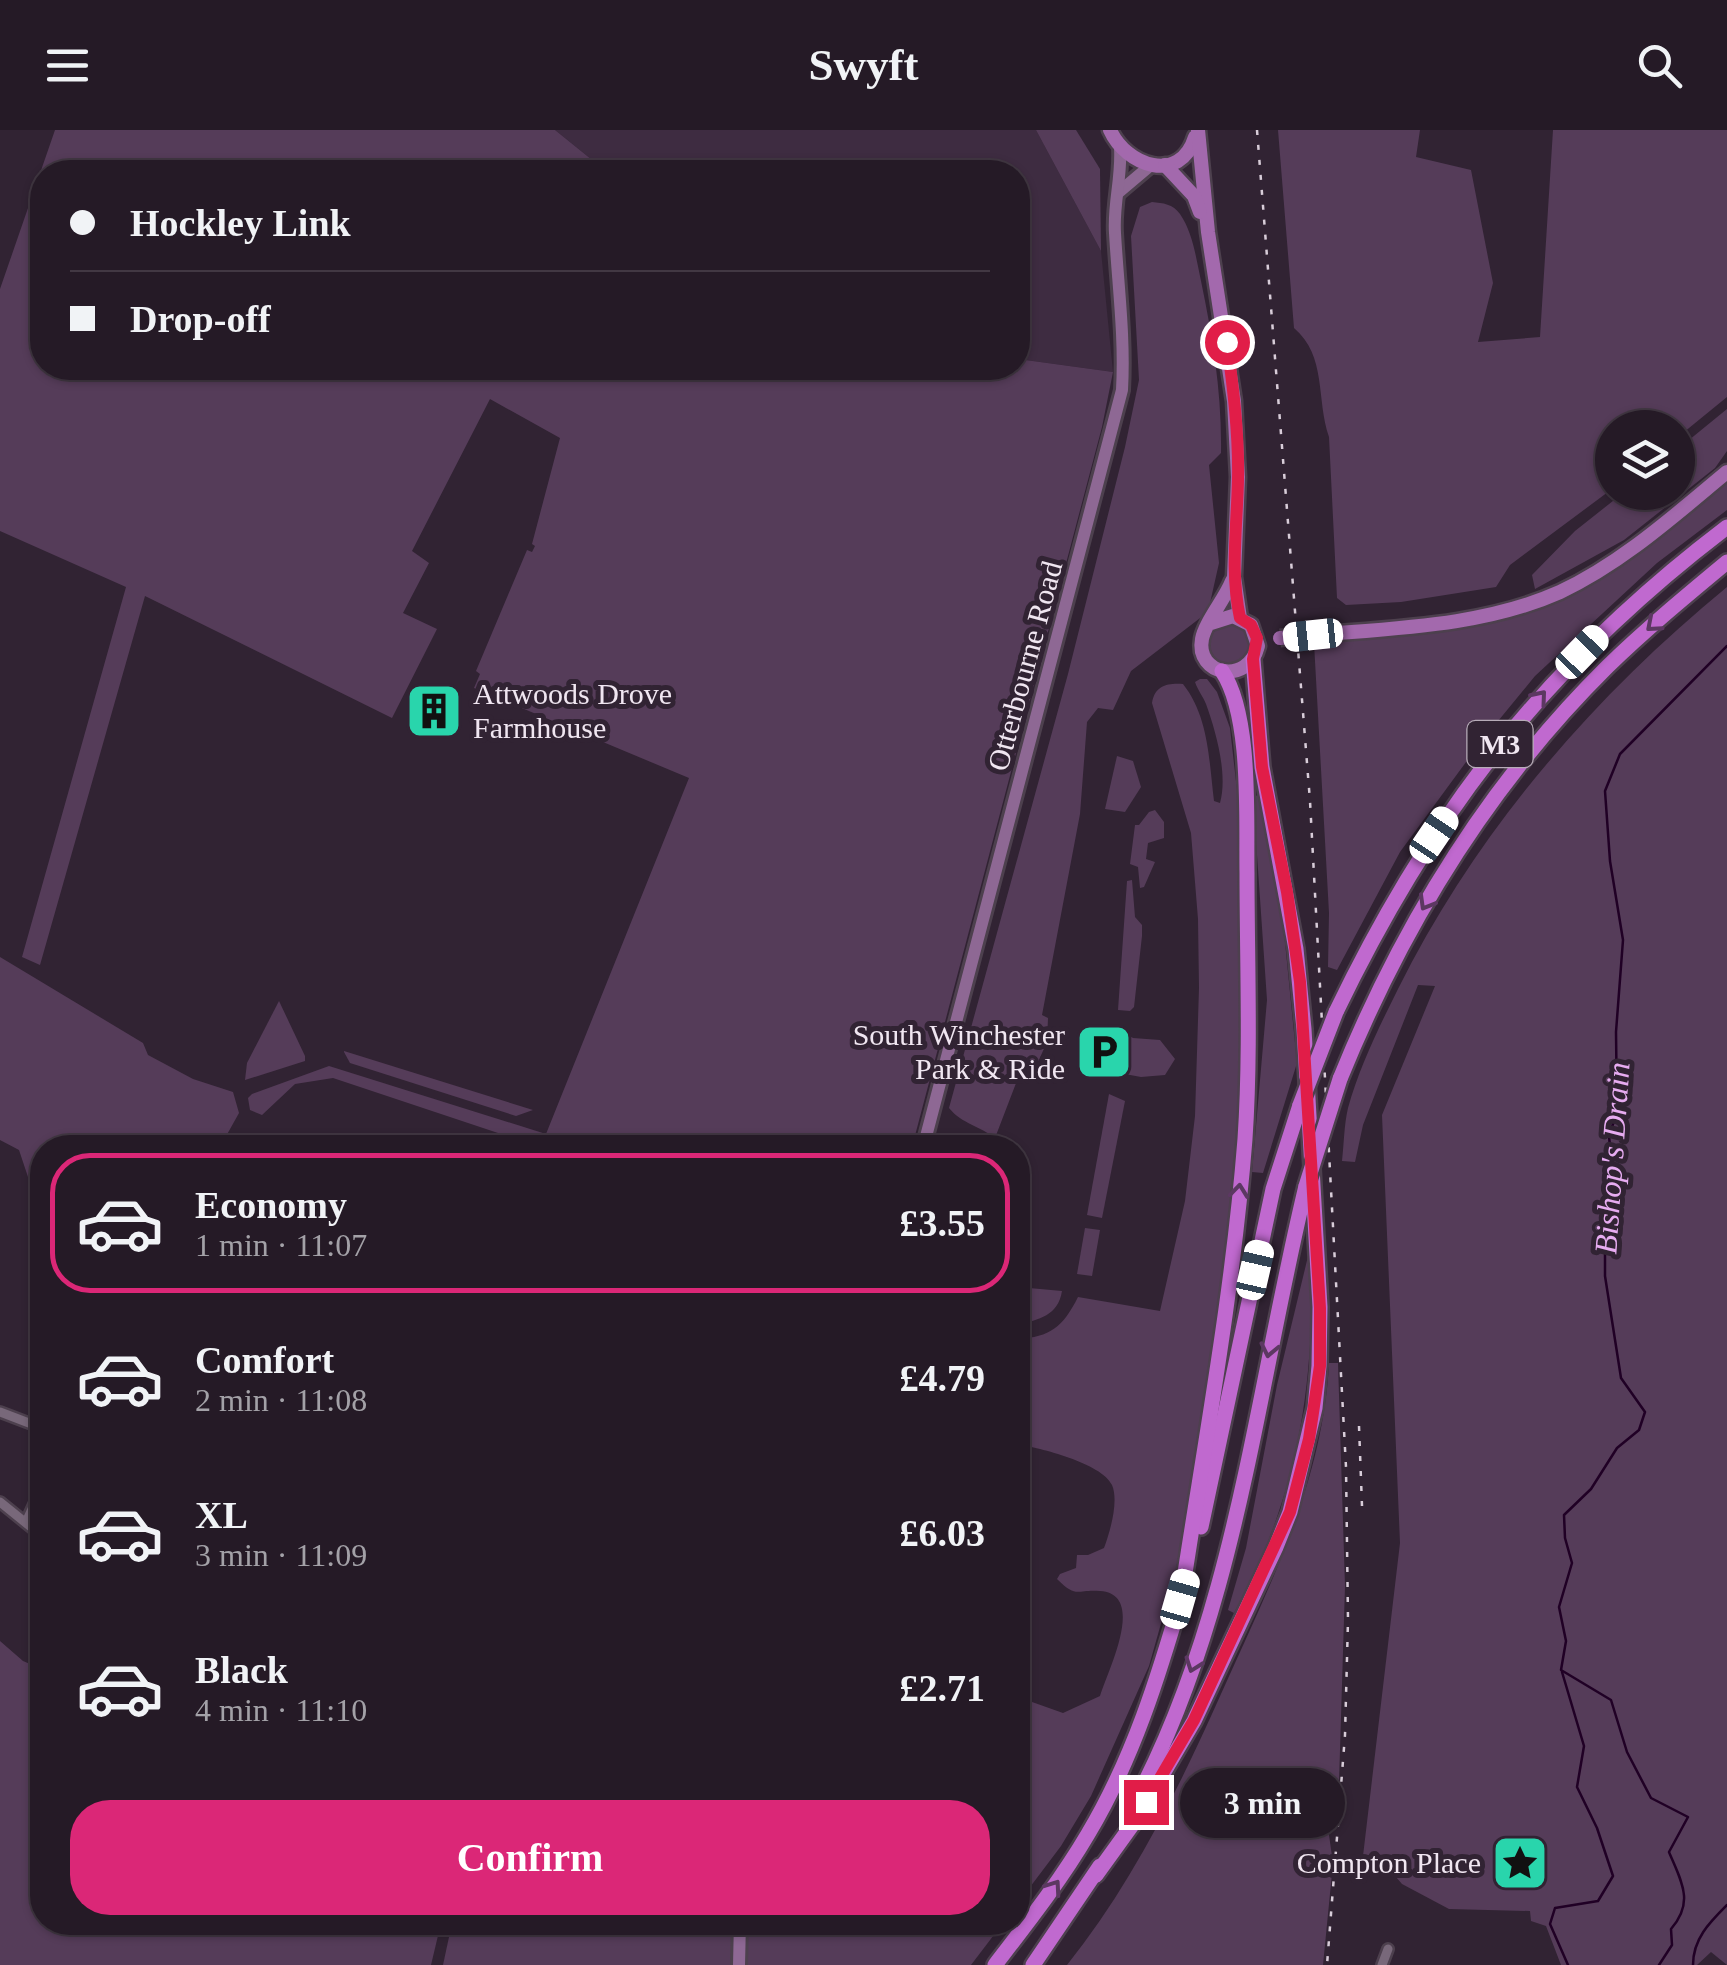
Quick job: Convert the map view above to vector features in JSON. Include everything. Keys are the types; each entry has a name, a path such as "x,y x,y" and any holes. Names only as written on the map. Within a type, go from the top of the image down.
{"highway":[{"name":"M3","path":"1030,1920 1090,1831 1126,1758 1154,1688 1217,1455 1274,1189 1300,1104 1336,1012 1374,933 1412,868 1502,741 1554,680 1662,576 1727,527"},
{"name":"M3","path":"1096,1874 1147,1780 1184,1689 1212,1604 1306,1186 1340,1079 1370,1008 1409,930 1488,804 1541,738 1606,668 1727,562"},
{"name":"M3","path":"1033,1965 1135,1821 1194,1720 1290,1512 1314,1408 1320,1366 1320,1308 1304,1029 1296,949 1262,767 1255,656"},
{"name":"M3","path":"1180,1599 1226,1298 1246,1100 1246,814 1240,718 1236,696 1222,671"},
{"name":"M3","path":"996,1965 1019,1935"}],"main road":[{"path":"1158,165 1188,152 1197,130"},
{"path":"1197,130 1234,401 1238,477 1234,576 1240,618"},
{"path":"1112,136 1130,158 1158,165 1194,196 1208,232"},
{"path":"1211,622 1225,616 1240,618 1254,630 1280,638 1472,618 1546,597 1617,560 1727,472"},
{"path":"1234,576 1225,600 1203,634 1201,647 1206,659 1222,671 1243,668 1280,638"},
{"path":"1254,630 1255,656"}],"street":[{"name":"Otterbourne Road","path":"926,1135 1122,390 1124,346 1115,217 1120,192 1112,136"},
{"path":"1120,192 1158,165"},
{"path":"0,1412 30,1423"},
{"path":"0,1502 30,1526"},
{"path":"26,1522 30,1513"},
{"path":"739,1965 740,1935"},
{"path":"1382,1965 1388,1948"}],"shaded area":[{"path":"55,130 555,130 592,160 45,160"},
{"path":"555,130 1036,130 1101,251 1113,372 1030,361 1030,160 592,160"},
{"path":"1036,130 1076,130 1100,169 1101,251"},
{"path":"1278,130 1420,130 1416,157 1471,170 1493,283 1478,342 1540,337 1553,130 1727,130 1727,397 1695,423 1695,410 1595,410 1595,502 1510,565 1496,587 1401,602 1346,605 1337,598 1329,437 1312,352 1294,328"},
{"path":"30,202 30,380 1030,380 1030,361 1113,372 1102,427 915,1135 504,1135 333,1078 295,1084 262,1115 250,1110 248,1098 252,1094 329,1066 546,1134 689,778 474,688 480,674 476,671 527,550 532,552 535,546 532,544 560,438 490,399 412,551 429,563 403,613 437,629 392,718 145,596 40,965 22,957 126,587 0,531 0,289"},
{"path":"1152,202 1171,206 1184,221 1194,246 1218,388 1221,453 1209,465 1219,563 1208,612 1131,671 1113,710 1098,708 1087,722 1080,814 1042,1015 1048,1018 1047,1042 1038,1062 1028,1059 1023,1065 996,1135 990,1135 949,1108 1068,674 1125,447 1139,380 1131,236 1140,207"},
{"path":"1727,409 1727,451 1715,468 1695,484 1695,435"},
{"path":"1727,479 1727,510 1657,563 1535,676 1480,743 1400,852 1337,970 1328,967 1329,913 1314,643 1424,632 1531,609 1599,579"},
{"path":"1602,510 1662,510 1624,540 1535,589 1532,575"},
{"path":"1727,587 1727,1965 1711,1952 1697,1965 1561,1965 1546,1926 1531,1921 1530,1911 1449,1909 1402,1884 1378,1856 1363,1856 1400,1543 1382,1115 1435,986 1418,985 1363,1125 1355,1162 1342,1161 1346,1121 1364,1063 1398,989 1429,931 1501,822 1541,771 1629,675"},
{"path":"1230,624 1244,630 1250,644 1244,658 1230,664 1216,658 1210,644 1216,630"},
{"path":"1207,679 1217,692 1230,728 1238,799 1242,1073 1236,1173 1203,1425 1175,1574 1149,1666 1091,1796 1030,1887 1030,1701 1063,1713 1100,1696 1123,1619 1121,1605 1114,1595 1073,1591 1057,1579 1076,1568 1077,1555 1104,1548 1115,1499 1112,1485 1096,1470 1030,1447 1030,1337 1054,1328 1078,1297 1160,1311 1185,1201 1195,1116 1199,988 1191,833 1152,703 1156,692 1172,684 1183,684 1192,697 1203,725 1214,801 1220,803 1220,753 1206,704 1195,682"},
{"path":"1117,756 1133,761 1141,787 1125,812 1105,809"},
{"path":"1261,794 1285,942 1297,1063 1263,1173 1252,1172 1267,1000 1253,797"},
{"path":"1155,810 1164,822 1164,838 1148,843 1146,859 1155,862 1140,888 1138,867 1130,864 1135,825"},
{"path":"1132,880 1135,917 1142,925 1142,936 1134,1007 1130,1011 1118,1010 1127,881"},
{"path":"0,957 143,1043 148,1055 193,1079 233,1092 239,1113 227,1135 30,1135 30,1183 19,1150 0,1140"},
{"path":"279,1001 305,1061 245,1080 247,1063"},
{"path":"1116,1035 1160,1040 1175,1059 1165,1075 1141,1077 1114,1072"},
{"path":"344,1051 533,1110 516,1116 350,1063"},
{"path":"1109,1094 1125,1101 1102,1218 1087,1215"},
{"path":"1085,1228 1100,1230 1092,1276 1077,1274"},
{"path":"1310,1248 1310,1344 1299,1436 1274,1526 1234,1613 1228,1610 1246,1548 1277,1385"},
{"path":"1030,1288 1062,1291 1052,1311 1030,1321"},
{"path":"1329,1363 1338,1363 1345,1586 1339,1783 1332,1790 1329,1835 1333,1863 1323,1965 1067,1965 1113,1902 1153,1834 1257,1614 1305,1492 1325,1407"},
{"path":"0,1641 30,1664 30,1935 438,1935 431,1965 0,1965"},
{"path":"449,1935 994,1935 971,1965 443,1965"}],"waterway":[{"name":"Bishop's Drain","path":"1659,1965 1672,1945 1671,1929 1684,1900 1669,1852 1688,1817 1651,1798 1627,1752 1611,1700 1561,1670 1566,1641 1559,1607 1572,1563 1564,1515 1591,1489 1617,1448 1639,1430 1645,1412 1621,1378 1605,1276 1605,1183 1611,1158 1609,1136 1617,1112 1616,1032 1623,940 1610,861 1605,791 1620,754 1727,646"},
{"path":"1562,1672 1584,1746 1577,1787 1597,1828 1613,1876 1598,1901 1555,1908 1550,1924 1568,1965"},
{"path":"1693,1965 1699,1939 1727,1905"}],"railway":[{"path":"1257,130 1310,801 1346,1467 1345,1735 1327,1965"},
{"path":"1359,1426 1362,1506"}],"place":[{"name":"Attwoods Drove Farmhouse","path":"434,711"},
{"name":"South Winchester Park & Ride","path":"1104,1052"},
{"name":"Compton Place","path":"1520,1863"}],"route":[{"path":"1146,1802 1194,1720 1290,1512 1309,1439 1320,1366 1304,1029 1287,892 1262,767 1253,659 1257,638 1251,625 1240,618 1236,599 1238,477 1227,342"}]}
